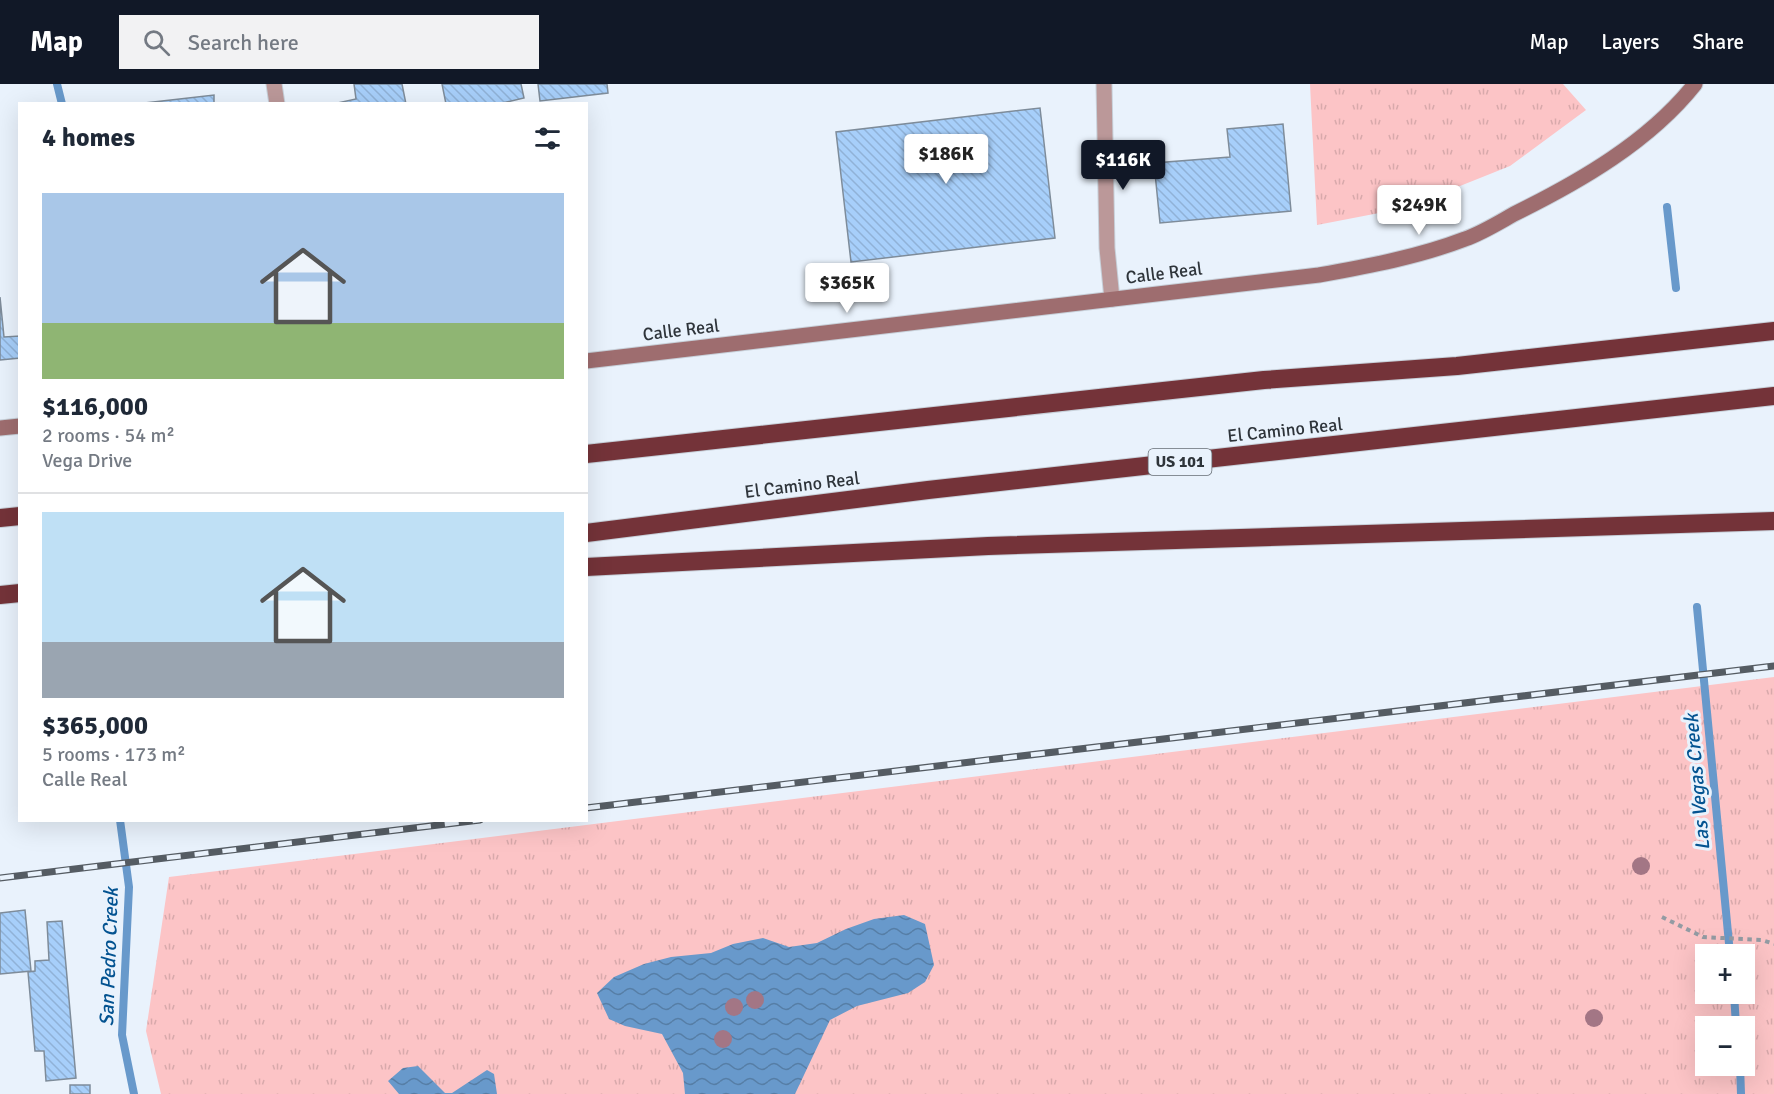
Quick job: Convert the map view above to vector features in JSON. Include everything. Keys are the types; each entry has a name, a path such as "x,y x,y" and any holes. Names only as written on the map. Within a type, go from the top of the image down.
{"highway":[{"path":"1707,338 1774,321"},
{"path":"588,454 1264,380 1457,366 1774,331"},
{"name":"El Camino Real","path":"588,533 928,490 1774,396"},
{"path":"588,567 988,546 1774,521"},
{"path":"0,595 18,593"}],"main road":[{"name":"Calle Real","path":"588,362 1319,275 1389,263 1467,238 1568,187 1631,144 1685,96 1695,84"},
{"path":"0,428 18,426"}],"street":[{"path":"274,84 276,102"},
{"path":"1104,84 1107,248 1112,299"}],"path":[{"path":"1662,917 1703,937 1762,940 1774,944"}],"green space":[{"path":"1310,84 1563,84 1586,110 1510,166 1405,208 1317,225"},
{"path":"1774,677 1774,1094 161,1094 146,1031 169,877"}],"water":[{"path":"904,915 925,924 934,965 925,982 908,993 857,1006 830,1020 795,1094 685,1094 683,1073 662,1034 625,1026 609,1019 597,993 614,977 644,964 671,957 711,953 733,944 763,938 789,947 817,943 874,919"},
{"path":"418,1066 445,1093 452,1093 487,1070 494,1074 497,1094 399,1094 388,1081 403,1068"}],"building":[{"path":"354,84 402,84 406,102 342,102 356,99"},
{"path":"442,84 521,84 524,98 507,102 446,102"},
{"path":"538,84 607,84 608,93 540,101"},
{"path":"214,95 214,102 154,102"},
{"path":"1040,108 1055,238 851,262 836,132"},
{"path":"1283,124 1291,211 1160,223 1154,163 1230,157 1227,129"},
{"path":"0,297 4,337 18,336 18,358 0,360"},
{"path":"25,910 31,971 0,974 0,913"},
{"path":"62,921 76,1078 46,1081 44,1051 35,1051 28,972 35,971 35,961 49,960 47,922"},
{"path":"70,1085 90,1085 90,1094 70,1094"}],"waterway":[{"name":"San Pedro Creek","path":"57,84 62,102"},
{"name":"Las Vegas Creek","path":"1667,207 1676,288"},
{"name":"Las Vegas Creek","path":"1697,607 1729,944"},
{"name":"San Pedro Creek","path":"120,822 129,887 122,1035 134,1094"},
{"name":"Las Vegas Creek","path":"1735,1004 1735,1016"},
{"name":"Las Vegas Creek","path":"1740,1076 1741,1094"}],"railway":[{"path":"588,808 1774,666"},
{"path":"0,878 463,822"}]}
